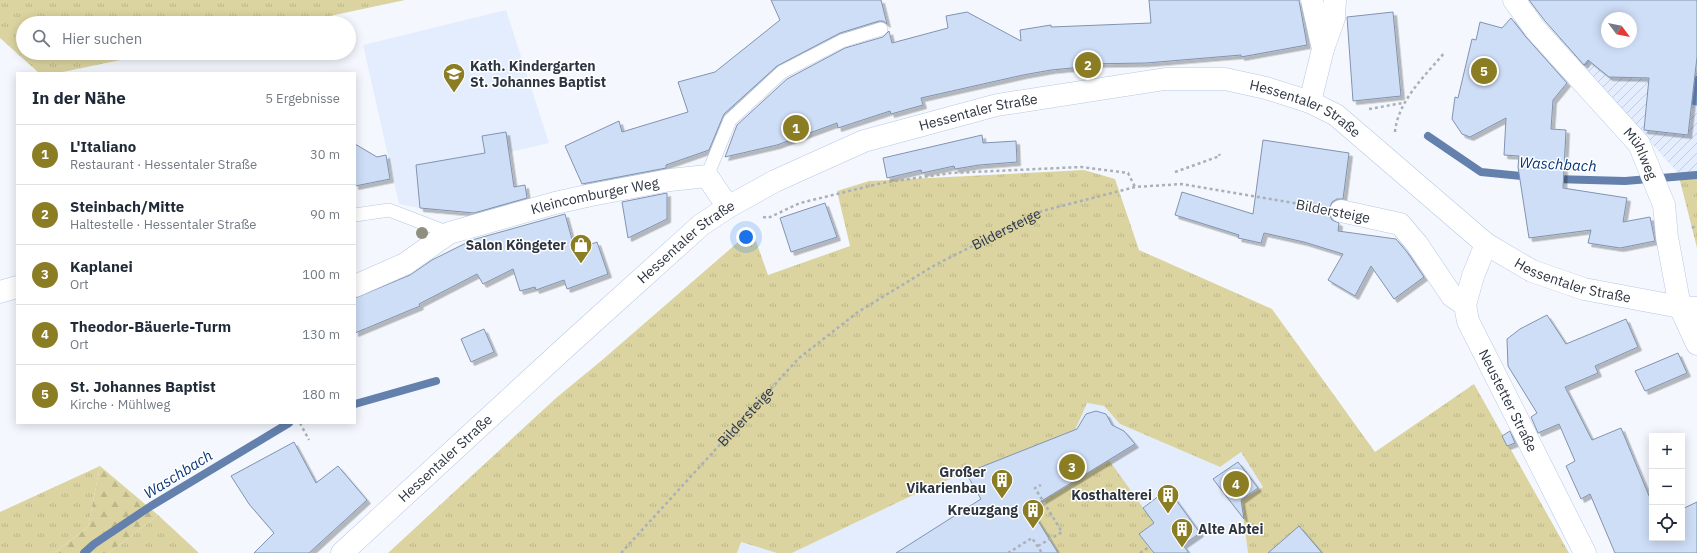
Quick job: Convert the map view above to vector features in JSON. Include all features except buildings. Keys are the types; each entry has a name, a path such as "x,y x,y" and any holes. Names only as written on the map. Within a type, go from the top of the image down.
{"main road":[{"path":"1312,0 1323,49"},
{"path":"1310,102 1323,49 1334,18 1336,0"},
{"name":"Mühlweg","path":"1514,0 1535,30 1639,144 1664,206 1667,237 1697,344"},
{"name":"Hessentaler Straße","path":"342,553 701,225 728,207 775,181 864,141 996,105 1164,79 1225,79 1266,88 1310,102 1336,115 1486,244 1532,271 1584,289 1688,308"},
{"path":"707,176 728,207"},
{"name":"Kleincomburger Weg","path":"356,286 405,264 449,233 555,203 591,195 670,180 707,176"},
{"name":"Bildersteige","path":"1341,211 1400,224 1417,244 1452,296 1465,305"},
{"name":"Neustetter Straße","path":"1486,244 1473,276 1465,305 1468,321 1585,553"},
{"path":"0,292 16,287"}],"lane":[{"path":"707,176 730,120 782,72 842,41 881,29"},
{"path":"356,215 389,210 449,233"}],"path":[{"path":"1391,162 1395,125 1404,103 1445,52"},
{"path":"1175,172 1220,156 1219,154"},
{"path":"728,207 768,218 800,203 882,183 951,173 1082,167 1128,173 1135,187"},
{"name":"Bildersteige","path":"621,553 799,358 858,312 935,265 1042,211 1135,187 1182,184 1341,211"},
{"path":"301,424 309,440"},
{"path":"1038,546 1062,532 1035,488 1041,485"},
{"path":"1008,553 1032,538 1042,553"},
{"path":"1140,553 1149,547"}],"shaded area":[{"path":"1534,0 1697,0 1697,171 1678,173 1564,45"},
{"name":"Kath. Kindergarten St. Johannes Baptist","path":"506,10 549,143 501,154 507,189 525,185 528,202 467,212 420,208 399,204 363,45"},
{"path":"1086,403 1104,406 1120,424 1220,467 1241,451 1263,487 1241,500 1248,553 792,553 930,487"},
{"path":"740,542 777,553 737,553"}],"green space":[{"path":"0,0 405,0 330,16 16,16 16,52 0,38"},
{"path":"25,60 120,60 63,72 38,72"},
{"path":"1084,170 1115,179 1139,250 1272,309 1375,452 1474,384 1569,553 1248,553 1241,500 1263,487 1241,452 1220,467 1120,424 1104,406 1087,403 1075,430 930,487 792,553 777,553 741,542 737,553 388,553 556,398 752,230 768,275 850,246 837,191 869,181"},
{"path":"1697,171 1697,248 1678,173"},
{"path":"1109,460 1154,523 1139,534 1153,553 1058,553 1012,480 1031,469 1049,497"},
{"path":"100,466 88,527 54,553 0,553 0,512"},
{"path":"100,466 158,515 109,553 54,553 88,527"},
{"path":"158,515 199,553 109,553"}],"waterway":[{"path":"1693,90 1697,91"},
{"name":"Waschbach","path":"1428,136 1481,172 1530,177"},
{"name":"Waschbach","path":"1554,179 1625,181 1697,175"},
{"name":"Waschbach","path":"356,404 436,381"},
{"name":"Waschbach","path":"84,553 94,544 151,506 287,424"}],"place":[{"name":"Steinbach/Mitte","path":"1088,65"},
{"name":"St. Johannes Baptist","path":"1484,71"},
{"name":"Kath. Kindergarten St. Johannes Baptist","path":"454,94"},
{"name":"L'Italiano","path":"796,128"},
{"name":"Salon Köngeter","path":"581,264"},
{"name":"Kaplanei","path":"1072,467"},
{"name":"Theodor-Bäuerle-Turm","path":"1236,484"},
{"name":"Großer Vikarienbau","path":"1002,500"},
{"name":"Kosthalterei","path":"1168,514"},
{"name":"Kreuzgang","path":"1033,530"},
{"name":"Alte Abtei","path":"1182,548"}]}
